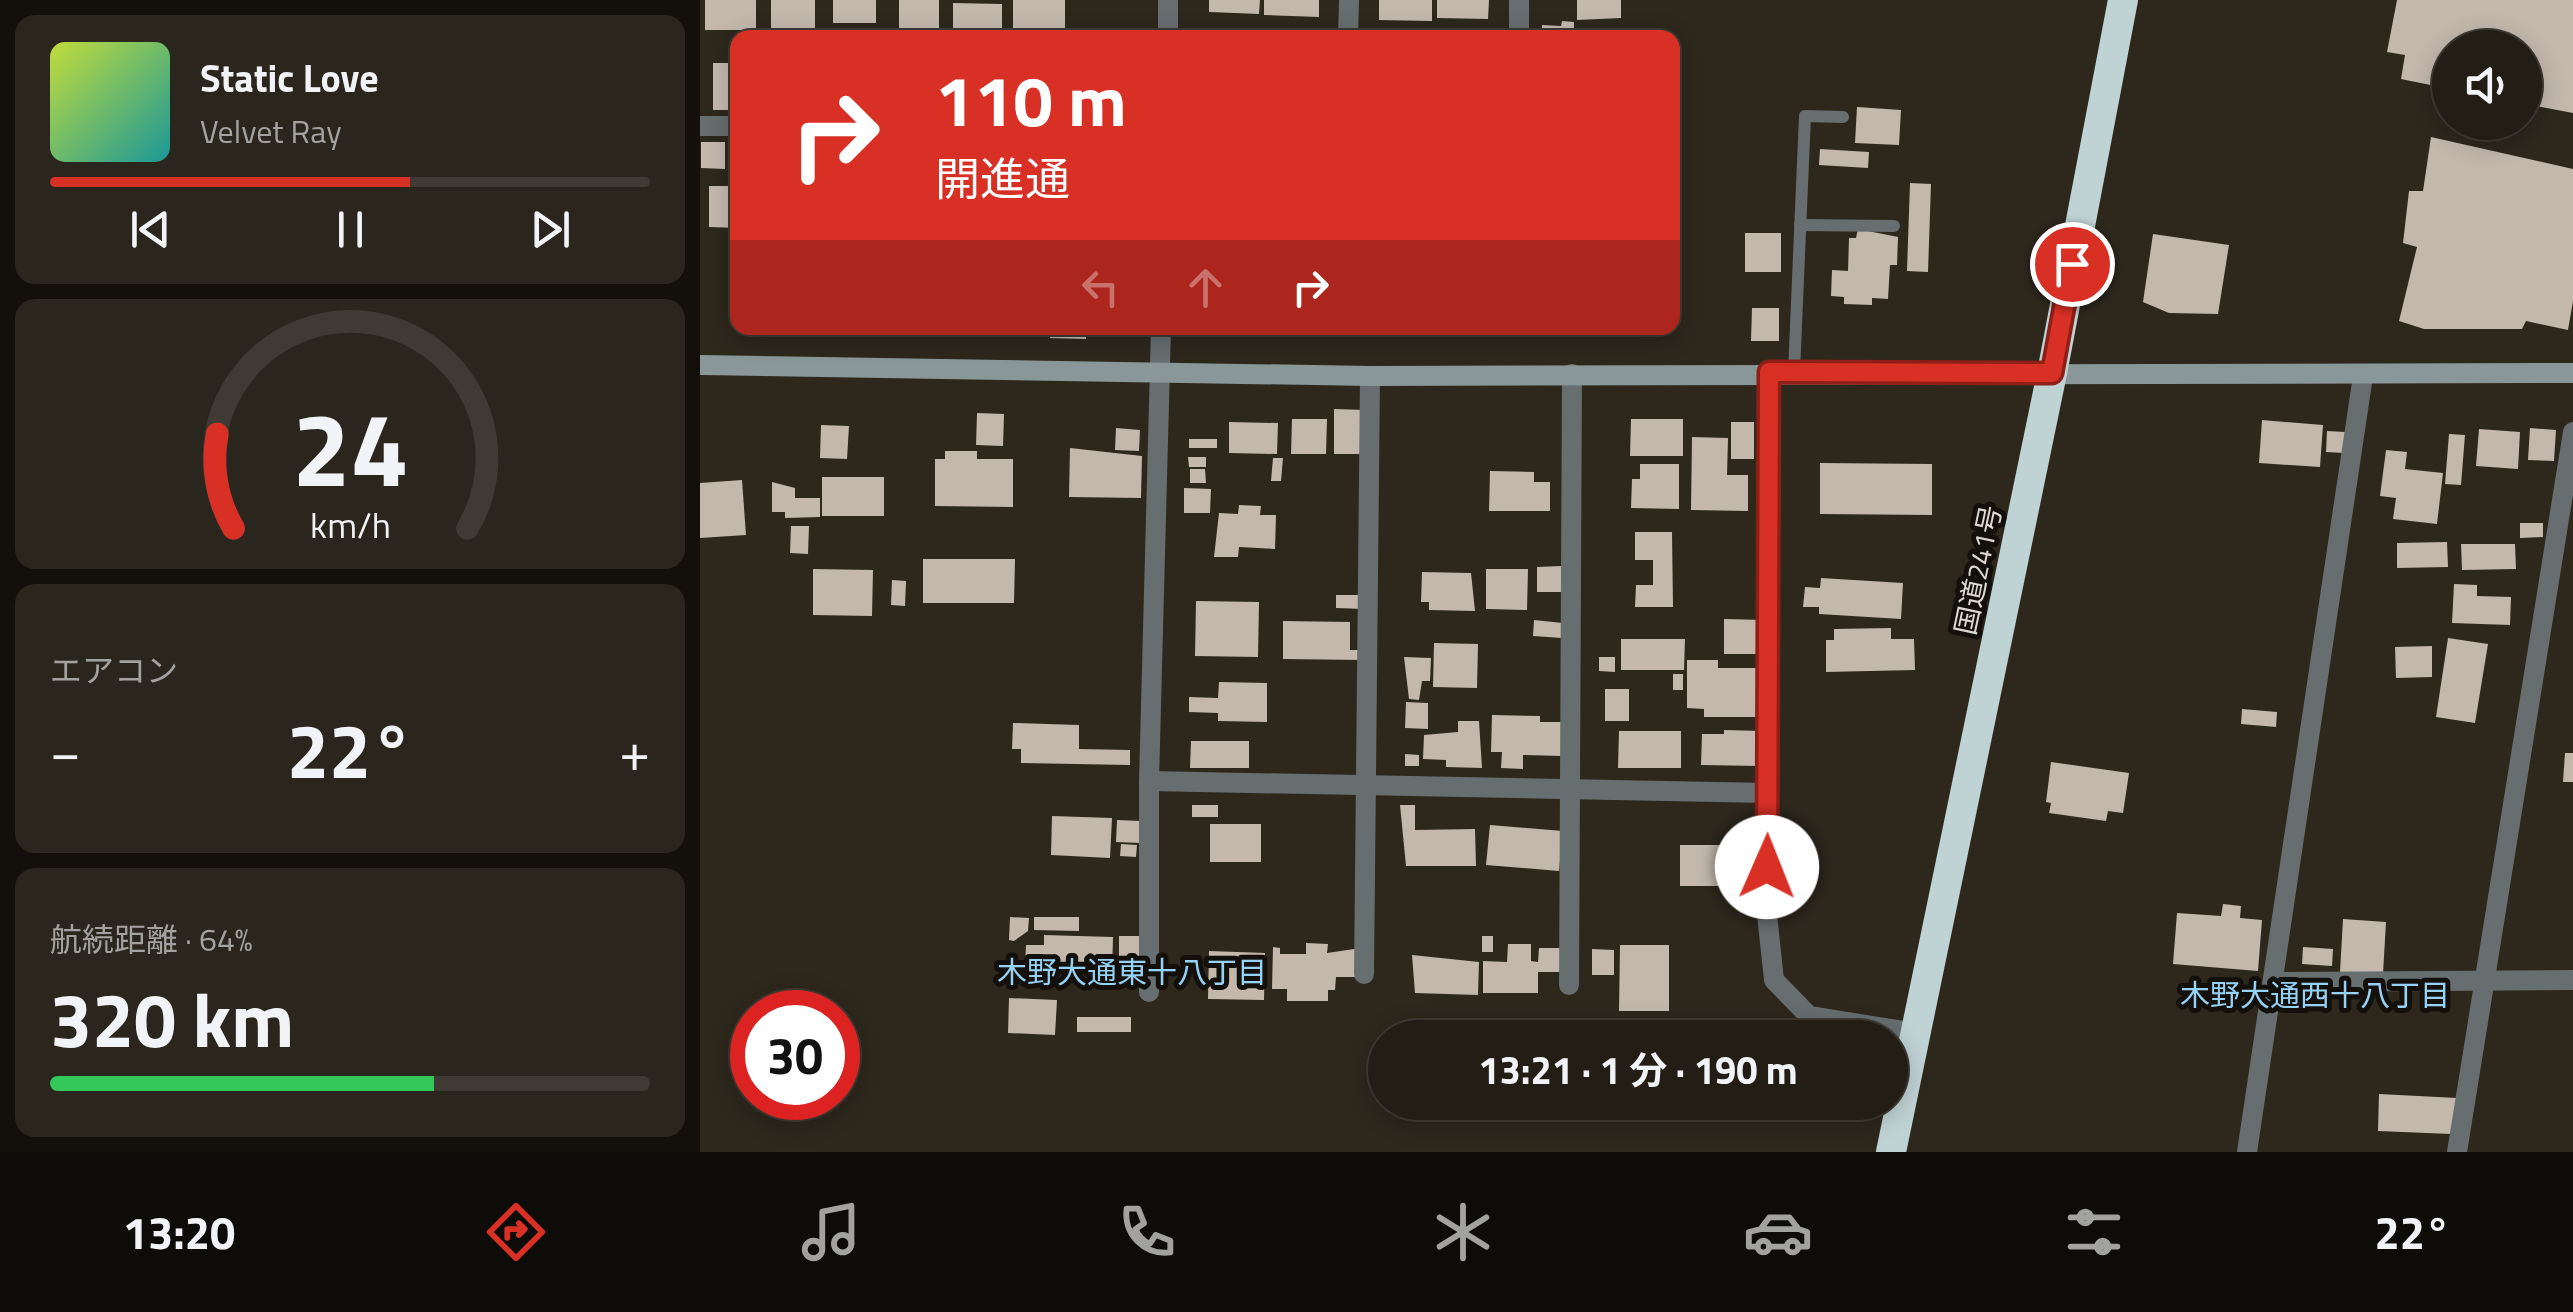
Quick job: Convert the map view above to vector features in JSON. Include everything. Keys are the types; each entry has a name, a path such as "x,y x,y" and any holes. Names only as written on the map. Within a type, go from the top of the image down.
{"highway":[{"name":"国道241号","path":"1891,1152 2052,373 2123,0"}],"street":[{"path":"1168,0 1168,30"},
{"path":"1348,0 1348,30"},
{"path":"1519,0 1519,30"},
{"path":"700,126 730,126"},
{"path":"1149,992 1149,781 1161,335"},
{"path":"700,366 1370,376 1769,372 2363,376 2573,373"},
{"path":"1769,372 1766,904 1774,980 1809,1016 1916,1032"},
{"path":"1569,985 1572,374"},
{"path":"1364,974 1370,376"},
{"path":"2247,1152 2363,376"},
{"path":"2457,1152 2573,432"},
{"path":"1149,781 1768,793"},
{"path":"2272,982 2573,980"}],"lane":[{"path":"1794,372 1805,116 1844,116"},
{"path":"1800,225 1894,226"}],"building":[{"path":"705,0 756,0 756,30 705,30"},
{"path":"771,0 815,0 815,29 771,29"},
{"path":"833,0 876,0 876,23 833,23"},
{"path":"899,0 939,0 939,30 899,29"},
{"path":"1013,0 1065,0 1065,29 1013,28"},
{"path":"1209,0 1260,0 1259,14 1209,12"},
{"path":"1264,0 1319,0 1319,17 1264,15"},
{"path":"1379,0 1432,0 1432,21 1379,20"},
{"path":"1437,0 1489,0 1488,19 1437,18"},
{"path":"1577,0 1621,0 1621,18 1577,20"},
{"path":"2397,0 2573,0 2573,113 2542,107 2542,30 2432,30 2432,85 2401,79 2405,55 2387,52"},
{"path":"953,3 1002,4 1002,30 953,30"},
{"path":"1562,21 1574,22 1574,30 1542,30 1542,25 1561,26"},
{"path":"713,63 730,63 730,110 713,110"},
{"path":"1857,107 1901,110 1899,145 1855,143"},
{"path":"2431,137 2573,169 2573,301 2568,330 2526,321 2522,329 2424,329 2399,321 2417,247 2403,243 2409,191 2423,191"},
{"path":"701,142 725,142 725,169 701,168"},
{"path":"1820,149 1869,152 1868,168 1819,165"},
{"path":"1910,183 1931,184 1928,272 1907,271"},
{"path":"709,186 730,186 730,228 709,227"},
{"path":"1858,229 1898,237 1897,265 1890,265 1888,299 1872,298 1872,305 1844,304 1844,297 1831,296 1832,270 1848,271 1849,238 1856,238"},
{"path":"1745,233 1781,233 1781,272 1745,272"},
{"path":"2153,234 2229,245 2218,314 2169,313 2143,302"},
{"path":"1752,308 1779,308 1779,341 1751,341"},
{"path":"1050,335 1086,335 1086,339"},
{"path":"1334,409 1366,410 1365,454 1334,454"},
{"path":"977,413 1004,414 1003,446 976,445"},
{"path":"1292,419 1327,419 1326,454 1291,454"},
{"path":"1631,419 1683,419 1683,456 1630,456"},
{"path":"2262,420 2323,425 2320,467 2259,463"},
{"path":"1229,422 1278,423 1277,454 1229,453"},
{"path":"1731,422 1754,422 1754,459 1731,459"},
{"path":"821,425 849,426 847,459 820,458"},
{"path":"1116,428 1140,430 1139,451 1115,450"},
{"path":"2530,428 2556,430 2554,461 2528,460"},
{"path":"2479,429 2520,432 2518,469 2476,466"},
{"path":"2327,431 2345,432 2344,453 2326,452"},
{"path":"2449,434 2465,435 2461,485 2445,484"},
{"path":"1692,437 1728,438 1727,475 1748,475 1748,511 1691,510"},
{"path":"1189,439 1217,439 1217,448 1189,448"},
{"path":"1070,448 1142,456 1141,498 1069,497"},
{"path":"2386,450 2407,452 2405,469 2443,473 2437,524 2393,519 2396,498 2380,496"},
{"path":"945,451 977,451 977,459 1013,459 1013,507 935,506 935,459 945,459"},
{"path":"1188,457 1206,457 1206,467 1189,467"},
{"path":"1273,458 1283,458 1281,481 1271,481"},
{"path":"1820,463 1932,464 1932,515 1820,514"},
{"path":"1640,464 1679,464 1679,509 1631,508 1632,479 1640,479"},
{"path":"1190,469 1205,469 1206,483 1190,483"},
{"path":"1490,471 1534,472 1534,482 1550,482 1550,511 1489,511"},
{"path":"822,477 884,477 884,516 822,516"},
{"path":"742,480 746,535 700,538 700,483"},
{"path":"772,482 795,488 795,498 820,498 820,517 785,518 785,512 772,512"},
{"path":"1184,488 1211,489 1210,513 1184,513"},
{"path":"1239,505 1261,506 1260,515 1276,515 1275,549 1239,547 1238,557 1214,557 1219,513 1238,514"},
{"path":"2520,523 2543,523 2543,537 2520,538"},
{"path":"791,526 809,526 808,554 790,553"},
{"path":"1635,532 1672,532 1673,607 1635,607 1636,585 1653,585 1653,560 1635,560"},
{"path":"2447,542 2448,567 2397,568 2397,543"},
{"path":"2461,544 2515,544 2516,569 2462,570"},
{"path":"923,559 1015,559 1014,603 923,603"},
{"path":"1561,566 1562,592 1537,592 1537,567"},
{"path":"813,569 873,570 872,616 813,615"},
{"path":"1486,569 1528,569 1527,610 1486,609"},
{"path":"1422,572 1471,573 1475,611 1429,610 1429,602 1421,602"},
{"path":"1821,578 1903,583 1901,619 1819,614 1819,607 1803,607 1805,587 1820,588"},
{"path":"892,580 906,581 905,606 891,605"},
{"path":"2454,584 2477,585 2477,596 2511,597 2510,625 2452,623"},
{"path":"1336,595 1364,595 1364,609 1336,608"},
{"path":"1196,601 1259,602 1258,657 1195,656"},
{"path":"1724,619 1766,620 1766,654 1724,654"},
{"path":"1534,620 1563,623 1562,638 1533,636"},
{"path":"1283,621 1350,622 1350,650 1361,650 1361,660 1283,659"},
{"path":"1891,628 1891,639 1914,639 1915,670 1826,672 1826,640 1834,640 1834,629"},
{"path":"2448,638 2488,644 2475,723 2436,717"},
{"path":"1621,639 1685,639 1684,670 1621,670"},
{"path":"1434,643 1478,644 1477,688 1433,687"},
{"path":"2432,646 2432,677 2396,678 2395,647"},
{"path":"1404,657 1431,658 1430,681 1422,681 1419,700 1409,699"},
{"path":"1599,657 1615,657 1615,672 1599,671"},
{"path":"1687,660 1718,660 1718,668 1760,668 1760,717 1704,717 1704,709 1687,708"},
{"path":"1673,674 1683,674 1683,690 1673,690"},
{"path":"1219,682 1267,683 1267,722 1218,721 1218,713 1189,712 1189,697 1218,698"},
{"path":"1605,689 1629,689 1629,721 1605,721"},
{"path":"1406,702 1428,703 1428,729 1405,728"},
{"path":"2242,709 2277,712 2276,727 2241,724"},
{"path":"1492,715 1540,716 1540,722 1563,722 1562,756 1523,755 1523,769 1501,768 1502,752 1491,752"},
{"path":"1458,721 1479,721 1482,768 1446,767 1446,760 1423,759 1424,735 1458,732"},
{"path":"1013,723 1079,725 1079,749 1130,750 1130,765 1021,763 1021,749 1012,749"},
{"path":"1724,730 1762,731 1761,766 1701,765 1702,734 1724,734"},
{"path":"1619,731 1681,731 1681,768 1618,768"},
{"path":"1191,741 1249,741 1249,768 1190,768"},
{"path":"2565,753 2573,753 2573,782 2563,782"},
{"path":"1405,754 1419,755 1419,766 1405,766"},
{"path":"2051,762 2129,773 2123,813 2108,811 2106,821 2049,813 2051,803 2046,802"},
{"path":"1192,805 1218,805 1218,817 1192,817"},
{"path":"1400,805 1415,805 1415,830 1475,829 1476,866 1406,866"},
{"path":"1052,816 1112,818 1110,858 1051,855"},
{"path":"1117,820 1142,821 1141,843 1116,842"},
{"path":"1210,824 1261,824 1261,862 1210,862"},
{"path":"1490,825 1563,831 1559,871 1486,865"},
{"path":"1121,844 1137,845 1136,857 1120,856"},
{"path":"1680,845 1733,845 1732,886 1680,886"},
{"path":"1734,860 1754,860 1754,877 1734,877"},
{"path":"2223,904 2241,906 2240,918 2262,920 2258,971 2173,964 2177,913 2221,916"},
{"path":"1010,917 1029,918 1028,931 1014,941 1009,940"},
{"path":"1034,917 1079,917 1079,931 1034,930"},
{"path":"2343,919 2386,922 2383,974 2340,972"},
{"path":"1044,935 1113,937 1112,973 1025,968 1026,945 1044,945"},
{"path":"1119,936 1144,936 1143,960 1119,959"},
{"path":"1482,936 1493,936 1493,952 1482,952"},
{"path":"1306,943 1328,944 1327,953 1361,948 1361,977 1336,977 1335,990 1328,990 1328,1001 1287,1001 1287,989 1272,989 1273,947 1280,948 1280,954 1306,954"},
{"path":"1508,944 1531,944 1531,961 1538,962 1539,948 1562,948 1561,972 1538,972 1538,993 1483,993 1483,961 1507,962"},
{"path":"1620,945 1669,945 1669,1011 1619,1011"},
{"path":"2303,947 2333,949 2332,966 2302,964"},
{"path":"1592,949 1614,950 1614,975 1592,975"},
{"path":"1209,951 1265,953 1264,1000 1208,999"},
{"path":"1412,955 1479,962 1478,995 1415,993"},
{"path":"1114,961 1140,962 1140,972 1114,971"},
{"path":"1009,998 1057,1000 1055,1035 1008,1033"},
{"path":"1077,1017 1131,1017 1131,1032 1077,1032"},
{"path":"2379,1094 2457,1098 2451,1134 2378,1131"}],"district":[{"name":"木野大通東十八丁目","path":"1132,973"},
{"name":"木野大通西十八丁目","path":"2315,996"}],"route":[{"path":"1767,867 1769,372 2052,373 2072,264"}]}
